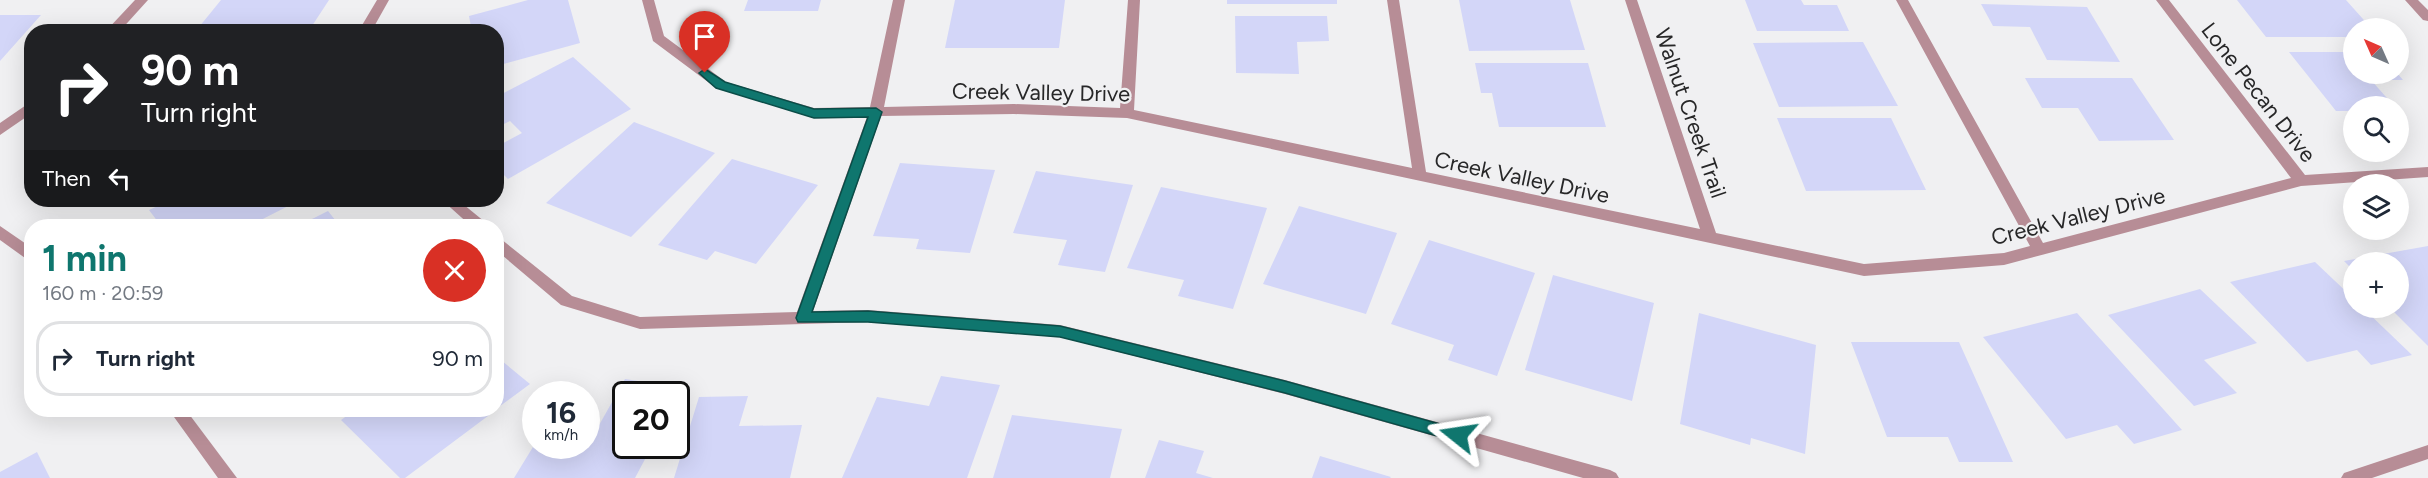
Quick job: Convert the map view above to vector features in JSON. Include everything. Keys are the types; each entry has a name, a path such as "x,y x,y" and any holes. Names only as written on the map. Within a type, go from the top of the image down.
{"street":[{"path":"119,24 142,0"},
{"path":"369,24 383,0"},
{"name":"Creek Valley Drive","path":"648,0 657,38 721,85 814,114 1014,109 1127,113 1864,270 2004,259 2301,181 2428,172"},
{"path":"803,318 876,112 899,0"},
{"path":"1127,113 1134,0"},
{"path":"1393,0 1420,176"},
{"name":"Walnut Creek Trail","path":"1631,0 1712,239"},
{"path":"1902,0 2039,249"},
{"name":"Lone Pecan Drive","path":"2162,0 2301,181"},
{"path":"2411,0 2428,17"},
{"path":"0,130 24,112"},
{"path":"457,207 471,219"},
{"path":"0,232 24,251"},
{"path":"504,248 567,301 640,323 868,316 1060,331 1285,387 1610,478"},
{"path":"182,417 228,478"},
{"path":"2350,478 2428,452"}],"building":[{"path":"221,0 329,0 313,24 202,24"},
{"path":"528,0 568,0 580,43 504,64 504,24 470,24 469,16"},
{"path":"748,0 821,0 818,11 744,11"},
{"path":"955,0 1065,0 1059,48 945,48"},
{"path":"1227,0 1337,0 1337,4 1227,4"},
{"path":"1459,0 1570,0 1585,50 1469,51"},
{"path":"1745,0 1801,0 1804,5 1837,5 1849,31 1757,31"},
{"path":"2237,0 2346,0 2362,18 2343,18 2343,37 2266,37"},
{"path":"1981,4 2087,7 2120,62 2047,60 2030,27 1993,26"},
{"path":"0,15 41,15 33,24 24,24 24,34 0,61"},
{"path":"1235,16 1327,16 1329,41 1297,42 1299,74 1236,73"},
{"path":"1863,42 1898,106 1779,107 1753,43"},
{"path":"2289,52 2343,52 2343,84 2375,84 2385,96 2343,96 2343,111 2336,111"},
{"path":"573,57 631,109 508,179 504,175 504,143 522,133 510,121 504,124 504,93"},
{"path":"1475,63 1588,63 1606,127 1499,127 1492,93 1481,93"},
{"path":"2025,78 2132,78 2174,140 2099,141 2078,108 2042,108"},
{"path":"1777,118 1891,118 1926,190 1806,191"},
{"path":"634,122 715,153 631,237 546,203"},
{"path":"732,159 818,185 756,264 715,251 707,260 658,245"},
{"path":"900,163 995,170 970,253 916,249 919,239 873,236"},
{"path":"1036,171 1133,185 1105,272 1058,265 1067,240 1013,233"},
{"path":"1161,187 1267,208 1233,309 1178,296 1184,280 1127,268"},
{"path":"1299,206 1397,233 1366,314 1263,284"},
{"path":"156,207 286,207 263,219 156,219 149,210"},
{"path":"328,211 334,219 312,219"},
{"path":"1429,240 1535,273 1497,376 1448,360 1454,345 1391,324"},
{"path":"2428,246 2428,346 2400,318 2409,318 2409,252 2394,252"},
{"path":"2315,262 2343,289 2343,318 2373,318 2412,355 2371,365 2357,350 2307,362 2230,282"},
{"path":"1553,275 1654,303 1632,401 1525,370"},
{"path":"2200,289 2257,343 2204,360 2237,393 2194,406 2108,315"},
{"path":"1699,313 1816,345 1805,454 1751,438 1750,445 1680,424"},
{"path":"2077,313 2182,430 2134,444 2117,425 2066,439 1983,337"},
{"path":"1851,342 1959,342 2013,462 1959,462 1948,437 1887,437"},
{"path":"504,363 526,381 522,381 522,390 504,403"},
{"path":"941,376 1000,385 967,478 842,478 877,397 929,406"},
{"path":"748,396 739,426 802,425 790,478 674,478 680,459 690,459 690,426 699,397"},
{"path":"612,402 612,459 645,459 635,478 514,478 526,459 600,459 600,423"},
{"path":"1012,415 1122,429 1110,478 993,478"},
{"path":"345,417 487,417 405,478 400,478 341,420"},
{"path":"1159,440 1204,451 1196,473 1213,478 1145,478"},
{"path":"37,452 50,478 0,478 0,472"},
{"path":"1320,456 1391,477 1312,478"}],"route":[{"path":"705,73 721,85 814,114 876,112 803,318 868,316 1060,331 1285,387 1458,435"}]}
